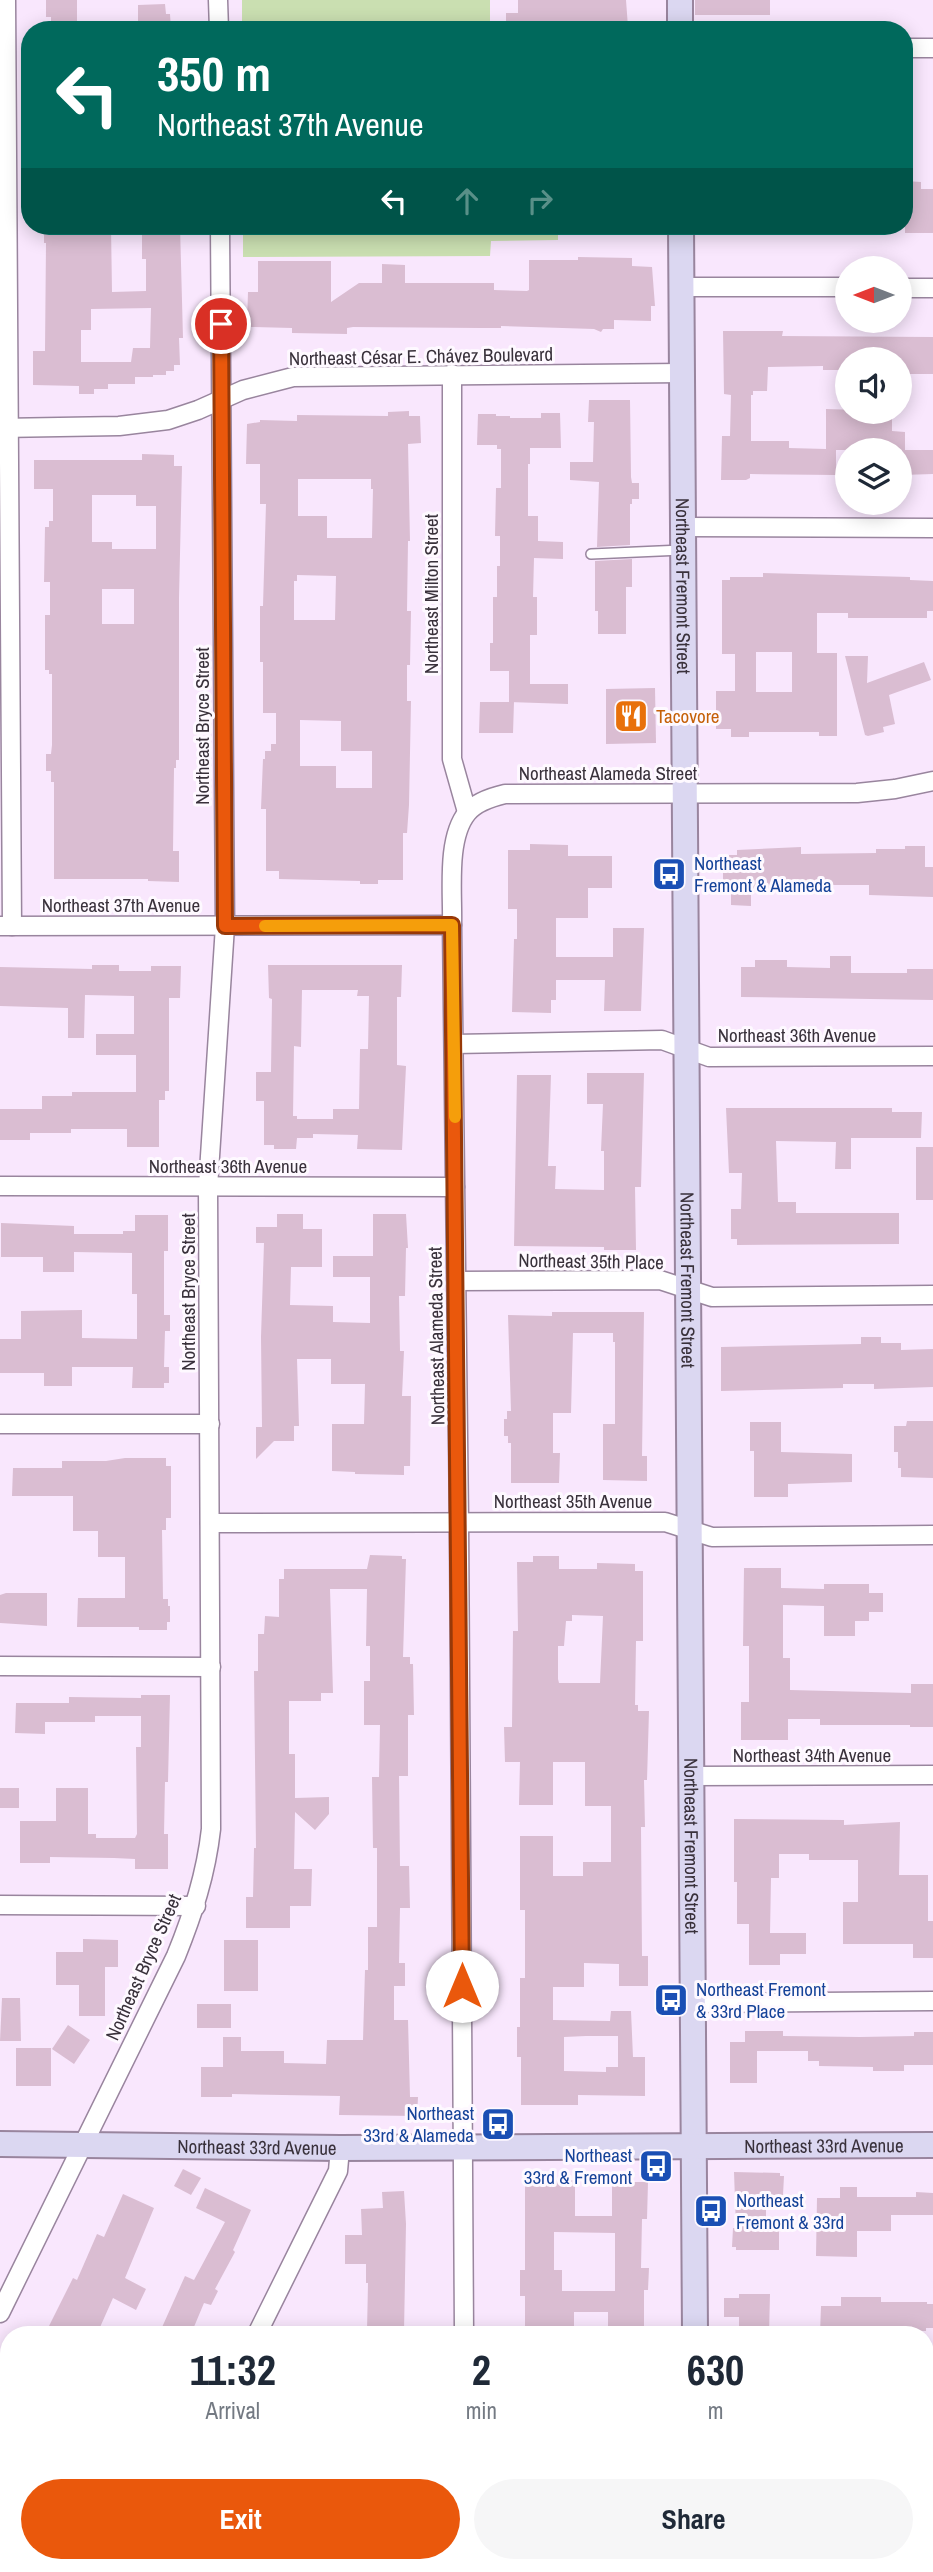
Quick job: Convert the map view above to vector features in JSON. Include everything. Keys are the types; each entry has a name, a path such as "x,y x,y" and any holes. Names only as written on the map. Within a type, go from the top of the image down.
{"main road":[{"path":"680,0 680,21"},
{"name":"Northeast Fremont Street","path":"681,235 695,2326"},
{"name":"Northeast 33rd Avenue","path":"0,2144 340,2148 933,2146"}],"street":[{"path":"6,0 6,926"},
{"path":"218,0 219,21"},
{"path":"913,48 933,48"},
{"name":"Northeast Bryce Street","path":"0,2313 176,1956 196,1906 211,1829 208,1187 225,926 220,235"},
{"path":"682,287 835,287"},
{"path":"912,288 933,288"},
{"name":"Northeast César E. Chávez Boulevard","path":"4,428 141,425 168,420 267,382 293,377 682,373"},
{"name":"Northeast Milton Street","path":"452,374 452,759 467,812"},
{"path":"683,538 933,528"},
{"name":"Northeast Alameda Street","path":"464,2326 452,925 457,831 467,812 490,798 505,794 857,793 933,781"},
{"name":"Northeast 37th Avenue","path":"6,926 452,925"},
{"name":"Northeast 36th Avenue","path":"454,1044 662,1040 709,1057 933,1056"},
{"name":"Northeast 36th Avenue","path":"0,1186 455,1187"},
{"name":"Northeast 35th Place","path":"457,1281 660,1279 712,1297 933,1296"},
{"path":"0,1424 210,1424"},
{"name":"Northeast 35th Avenue","path":"210,1523 665,1522 712,1537 933,1535"},
{"path":"0,1666 211,1667"},
{"name":"Northeast 34th Avenue","path":"692,1776 933,1775"},
{"path":"0,1905 196,1906"},
{"path":"693,2003 933,2001"},
{"path":"261,2326 338,2171 340,2148"}],"lane":[{"path":"591,554 683,538"}],"green space":[{"path":"242,0 490,0 490,21 242,21"},
{"path":"243,235 558,235 558,240 491,241 490,256 243,257"}],"building":[{"path":"46,0 77,0 77,21 51,21 51,17 46,17"},
{"path":"518,0 626,0 628,21 506,21 506,13 518,13"},
{"path":"695,0 770,0 770,15 695,15"},
{"path":"165,4 170,21 138,21 138,5"},
{"path":"913,182 921,182 921,189 933,189 933,233 913,233"},
{"path":"44,235 111,235 112,292 146,291 146,259 142,259 142,235 180,235 183,338 179,338 180,365 174,365 174,371 166,371 166,375 135,377 135,384 108,384 108,389 94,389 94,394 79,394 79,386 33,385 33,351 45,351","holes":["151,308 150,348 133,348 131,362 81,362 81,330 91,330 91,309"]},
{"path":"578,257 632,258 632,266 652,267 655,306 651,306 651,321 614,320 614,329 603,329 601,332 594,329 501,326 353,327 347,328 347,334 292,333 292,328 251,327 251,323 247,323 248,292 258,292 258,261 331,261 331,302 359,283 382,283 382,264 405,265 405,283 494,283 494,290 527,291 529,260 578,260"},
{"path":"723,331 783,331 782,336 933,337 933,374 912,374 912,347 835,347 835,370 823,370 823,366 768,367 767,391 753,391 751,395 751,441 789,441 789,448 826,449 826,409 835,409 835,424 892,424 892,431 905,432 905,438 835,438 835,475 750,474 750,478 746,480 721,480 722,436 730,436 731,395 724,394"},
{"path":"589,400 630,400 631,477 632,483 639,483 639,499 632,499 630,504 630,545 597,547 599,482 570,480 570,462 593,462 594,422 588,422"},
{"path":"409,411 409,416 420,416 421,443 408,444 410,541 407,611 411,611 407,701 411,701 409,805 407,833 403,833 403,880 378,880 378,884 360,884 360,881 279,879 279,871 266,871 266,809 261,809 263,759 265,751 271,751 271,744 276,744 276,713 263,713 263,662 260,662 260,606 263,606 266,504 260,504 260,464 246,464 247,424 260,420 297,421 297,415 388,416 388,412","holes":["298,479 371,479 372,538 327,538 327,516 298,516","297,575 336,576 335,620 294,620 294,581 297,581","300,720 341,721 341,751 372,751 372,788 336,788 336,766 300,766"]},
{"path":"541,413 560,413 561,448 530,448 528,516 538,516 538,541 563,542 563,559 534,558 533,597 537,597 537,635 530,635 530,684 568,684 568,704 509,702 509,671 490,671 493,597 497,597 497,566 500,566 500,536 495,536 496,488 501,488 501,449 497,449 497,445 477,445 478,414 541,418"},
{"path":"912,450 933,450 933,474 912,475"},
{"path":"142,454 174,455 174,466 182,466 179,760 176,760 174,768 173,851 179,851 179,882 148,879 54,879 54,782 51,782 51,771 46,771 46,754 51,754 52,745 52,674 45,670 45,615 50,615 50,582 44,582 45,527 49,527 49,521 53,521 53,489 34,489 34,460 142,460","holes":["92,495 136,495 136,506 156,506 156,549 112,549 112,542 92,542","102,589 134,589 134,624 102,624"]},
{"path":"632,559 632,587 626,587 626,634 598,634 595,561"},
{"path":"763,573 910,577 910,580 933,581 933,611 927,611 927,618 848,618 848,613 817,613 817,653 837,653 837,736 819,736 819,732 749,732 749,737 731,737 731,729 716,729 716,691 735,691 735,654 722,654 722,580 730,580 730,577 763,577","holes":["756,652 792,652 792,692 756,692"]},
{"path":"845,656 868,656 867,683 924,662 931,680 889,695 895,724 883,727 884,732 868,736 865,735"},
{"name":"Tacovore","path":"655,688 656,743 606,744 606,689"},
{"path":"480,702 514,702 513,733 479,733"},
{"path":"530,844 568,845 568,856 612,856 612,888 588,888 588,918 556,918 556,957 613,957 613,928 644,928 641,1011 604,1011 605,980 556,980 556,1000 551,1000 551,1013 512,1012 517,909 508,909 508,850 530,850"},
{"path":"905,846 925,846 925,867 933,867 933,897 869,895 869,885 797,885 797,892 751,892 751,906 731,905 731,890 723,890 723,863 729,863 729,855 737,855 737,850 801,847 801,854 876,853 876,849 905,849"},
{"path":"830,956 851,956 851,973 907,973 907,969 933,969 933,1000 741,997 741,967 755,967 755,960 787,960 787,967 830,968"},
{"path":"92,965 119,965 119,971 151,971 151,966 181,966 180,998 169,998 169,1091 165,1091 165,1100 159,1100 159,1147 127,1147 127,1129 71,1129 71,1133 30,1133 30,1140 0,1140 0,1109 42,1109 42,1096 72,1096 72,1092 136,1092 136,1055 96,1055 96,1034 134,1034 134,996 85,995 84,1038 68,1038 68,1008 0,1006 0,967 92,969"},
{"path":"268,965 402,965 401,997 397,997 397,1065 406,1066 402,1150 357,1149 358,1135 313,1134 313,1138 297,1138 296,1149 274,1149 274,1145 264,1145 264,1101 256,1101 256,1072 271,1072 272,999 269,998","holes":["302,990 358,990 357,996 369,996 368,1049 360,1049 359,1109 333,1109 333,1119 297,1119 297,1116 293,1116 294,1046 301,1047"]},
{"path":"587,1073 644,1073 641,1187 635,1187 636,1250 514,1246 517,1075 551,1075 548,1166 556,1166 555,1189 604,1190 604,1151 601,1151 603,1104 587,1104"},
{"path":"726,1108 892,1108 892,1112 922,1112 921,1138 851,1138 851,1169 835,1169 836,1142 776,1141 778,1202 796,1202 796,1213 899,1213 899,1244 737,1245 737,1239 731,1239 731,1209 741,1209 742,1173 729,1173"},
{"path":"916,1147 933,1147 933,1200 916,1200"},
{"path":"277,1214 303,1214 303,1229 322,1229 322,1267 291,1267 290,1305 333,1306 333,1322 370,1323 370,1277 333,1277 333,1256 373,1256 373,1214 406,1214 408,1248 405,1296 399,1296 400,1351 404,1351 402,1396 411,1396 410,1466 404,1466 404,1475 332,1471 332,1424 364,1424 365,1384 331,1384 331,1359 297,1359 299,1426 294,1426 294,1441 274,1441 256,1459 256,1427 262,1427 264,1243 256,1243 256,1227 277,1227"},
{"path":"135,1215 168,1215 168,1251 164,1251 164,1315 170,1315 170,1331 165,1331 164,1367 169,1367 169,1383 164,1383 164,1388 132,1388 133,1367 72,1367 72,1386 44,1386 44,1373 0,1373 0,1339 21,1339 21,1311 82,1310 82,1338 137,1339 137,1294 132,1294 132,1253 74,1252 74,1272 43,1272 43,1257 1,1257 1,1223 74,1226 74,1234 123,1234 123,1231 135,1231"},
{"path":"552,1312 644,1312 642,1456 647,1456 647,1481 603,1480 603,1424 615,1424 615,1342 613,1333 573,1333 571,1413 553,1413 553,1453 560,1453 559,1483 511,1483 511,1443 508,1443 508,1436 504,1436 504,1419 507,1419 507,1411 511,1411 508,1315 552,1316"},
{"path":"861,1337 881,1337 881,1343 901,1343 901,1350 933,1349 933,1387 874,1389 874,1384 843,1384 843,1388 721,1391 721,1347 861,1344"},
{"path":"907,1421 933,1421 933,1478 901,1477 898,1452 894,1452 894,1426 906,1426"},
{"path":"750,1422 781,1422 781,1452 852,1454 852,1482 788,1484 788,1497 754,1497 754,1451 750,1451"},
{"path":"166,1458 166,1466 171,1466 171,1518 166,1518 166,1530 162,1530 163,1599 168,1599 170,1606 167,1630 77,1627 78,1598 125,1598 125,1557 98,1557 98,1531 73,1531 73,1496 12,1496 13,1468 62,1468 62,1461"},
{"path":"370,1555 402,1556 402,1559 406,1559 403,1657 410,1657 410,1664 413,1664 414,1715 408,1715 408,1776 399,1776 400,1866 409,1866 410,1908 400,1908 399,1963 405,1963 405,1986 394,1986 394,2020 408,2020 410,2097 418,2097 417,2116 339,2115 340,2096 232,2094 232,2097 201,2097 201,2067 223,2067 223,2037 241,2037 241,2051 284,2051 284,2063 326,2064 327,2040 363,2040 368,1927 377,1927 377,1848 373,1848 372,1777 379,1777 380,1725 364,1725 364,1681 370,1681 370,1646 366,1646 367,1589 330,1589 333,1693 321,1693 321,1701 289,1701 289,1754 295,1754 295,1798 329,1797 329,1814 315,1830 295,1812 294,1869 312,1869 311,1906 290,1906 290,1928 246,1928 246,1897 253,1897 256,1848 254,1671 258,1671 258,1634 264,1634 265,1616 279,1617 279,1579 284,1579 284,1569 367,1569"},
{"path":"533,1556 559,1556 559,1569 597,1569 597,1563 635,1564 635,1571 643,1571 643,1641 636,1641 635,1705 638,1705 638,1711 649,1711 647,1780 644,1780 645,1827 641,1827 642,1956 648,1956 648,1986 619,1986 619,1964 584,1963 584,1987 553,1987 553,2020 610,2021 611,2011 631,2011 633,2057 645,2057 645,2096 578,2095 578,2105 521,2105 521,2057 517,2057 517,2027 520,2027 520,1978 525,1978 525,1910 520,1910 520,1836 553,1836 553,1876 583,1876 583,1862 611,1862 611,1806 585,1806 585,1762 553,1762 553,1805 519,1805 520,1762 505,1762 504,1727 512,1727 513,1631 518,1631 517,1562 533,1562","holes":["572,1615 603,1616 600,1683 559,1683 558,1646 564,1646 566,1621 572,1621","618,2036 618,2067 606,2067 606,2072 564,2071 564,2037"]},
{"path":"744,1568 781,1568 781,1588 824,1589 824,1584 869,1584 869,1593 883,1593 883,1612 869,1612 869,1621 855,1621 855,1636 824,1636 824,1606 783,1605 783,1658 790,1658 790,1690 911,1693 911,1684 933,1684 933,1727 820,1725 820,1719 788,1719 788,1740 741,1740 741,1702 749,1702 749,1646 743,1646"},
{"path":"47,1593 47,1626 0,1623 0,1595"},
{"path":"141,1695 170,1695 164,1834 168,1834 168,1869 135,1869 135,1859 114,1858 50,1857 50,1863 20,1863 20,1821 56,1821 56,1788 88,1788 88,1834 96,1834 96,1838 135,1838 136,1747 141,1747 141,1716 95,1716 95,1722 45,1722 45,1734 15,1733 16,1703 69,1703 69,1697 141,1698"},
{"path":"0,1788 19,1788 19,1808 0,1808"},
{"path":"734,1819 844,1820 844,1825 900,1822 899,1875 928,1875 928,1921 933,1921 933,1958 913,1958 913,1944 843,1944 843,1902 858,1902 858,1860 809,1860 809,1854 779,1854 779,1878 771,1878 770,1933 806,1933 806,1954 780,1954 780,1965 749,1965 749,1924 737,1924"},
{"path":"83,1939 118,1940 118,1967 105,1967 105,2016 79,2016 79,1985 56,1985 56,1952 83,1952"},
{"path":"224,1940 258,1940 258,1991 224,1991"},
{"path":"2,1998 20,1998 21,2041 0,2041"},
{"path":"197,2004 231,2004 231,2028 197,2028"},
{"path":"68,2025 90,2040 74,2064 52,2049"},
{"path":"745,2031 783,2031 783,2036 860,2037 914,2036 914,2032 933,2032 933,2065 904,2065 904,2071 873,2071 873,2067 819,2066 819,2061 808,2061 808,2051 757,2051 757,2083 730,2083 730,2042 745,2042"},
{"path":"16,2048 51,2048 51,2086 16,2086"},
{"path":"183,2169 201,2178 191,2195 174,2186"},
{"path":"734,2172 780,2173 780,2176 784,2176 783,2195 766,2195 766,2229 779,2229 779,2250 736,2250 736,2247 732,2247 733,2228 736,2228"},
{"path":"575,2180 575,2216 612,2216 612,2182 648,2182 647,2219 642,2219 641,2268 649,2268 648,2290 644,2290 644,2326 608,2326 608,2312 574,2312 574,2326 525,2326 525,2296 520,2296 520,2270 525,2270 525,2181","holes":["554,2232 615,2233 615,2291 562,2291 562,2270 554,2270"]},
{"path":"840,2187 857,2187 857,2197 916,2197 916,2192 933,2193 933,2215 891,2215 891,2231 857,2231 857,2257 816,2256 817,2198 840,2198"},
{"path":"205,2188 251,2210 233,2250 235,2252 215,2289 218,2291 211,2305 204,2303 194,2326 163,2326 185,2276 194,2280 225,2222 196,2208"},
{"path":"404,2191 404,2326 367,2326 366,2264 345,2264 345,2235 362,2235 361,2209 383,2208 382,2192"},
{"path":"123,2194 154,2208 125,2278 146,2289 136,2310 113,2298 101,2326 49,2326 73,2278 77,2280 97,2234 104,2237"},
{"path":"739,2294 770,2294 769,2326 739,2326 739,2317 724,2317 724,2298 739,2298"},
{"path":"841,2297 881,2297 881,2302 927,2302 933,2304 933,2326 820,2326 821,2306 841,2306"}],"slow traffic":[{"path":"265,926 452,925 455,1117"}],"place":[{"name":"Tacovore","path":"631,716"},
{"name":"Northeast Fremont & Alameda","path":"669,874"},
{"name":"Northeast Fremont & 33rd Place","path":"671,2000"},
{"name":"Northeast 33rd & Alameda","path":"498,2124"},
{"name":"Northeast 33rd & Fremont","path":"656,2166"},
{"name":"Northeast Fremont & 33rd","path":"711,2211"}],"route":[{"path":"221,324 225,926 452,925 462,1986"}]}
